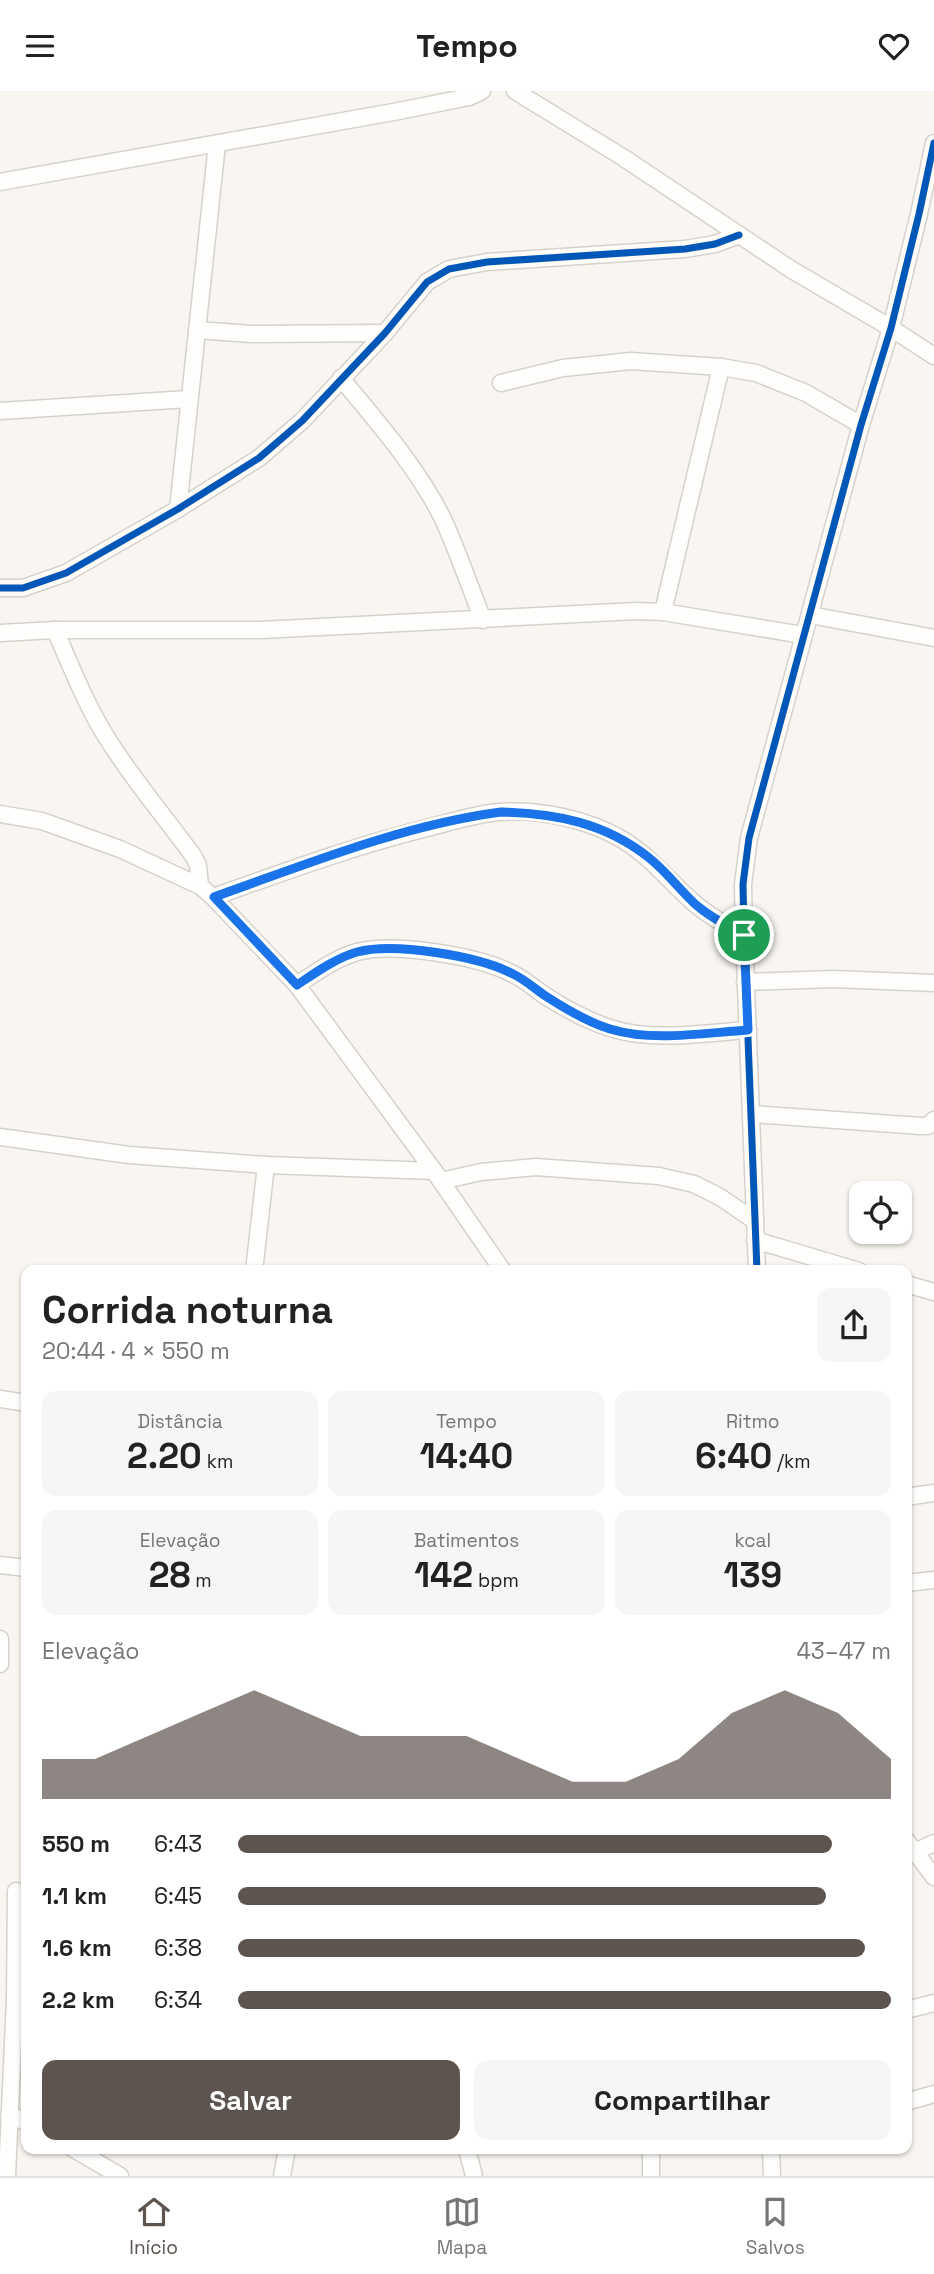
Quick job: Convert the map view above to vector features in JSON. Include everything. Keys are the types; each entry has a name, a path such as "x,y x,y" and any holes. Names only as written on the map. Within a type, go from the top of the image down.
{"street":[{"path":"0,182 411,109 469,97 482,91"},
{"path":"515,91 624,158 792,270 934,356"},
{"path":"178,509 216,143"},
{"path":"757,1265 743,884 749,838 861,425 891,328 934,143"},
{"path":"0,588 23,587 66,573 178,509 259,458 302,421 385,333 427,282 449,269 487,262 685,249 715,244 739,235"},
{"path":"197,330 251,334 385,333"},
{"path":"501,383 563,368 632,361 721,367 756,373 806,393 861,425"},
{"path":"663,612 721,367"},
{"path":"341,378 392,442 443,518 483,620"},
{"path":"0,411 189,399"},
{"path":"0,633 55,630 261,630 583,613 663,612 803,635"},
{"path":"810,615 934,638"},
{"path":"55,630 106,736 146,796 194,857 200,886"},
{"path":"214,897 326,857 405,834 479,815 501,812 540,813 578,821 621,838 650,858 694,903 744,935"},
{"path":"0,814 42,821 120,849 200,886 214,897 297,985 499,1265"},
{"path":"297,985 324,967 356,952 381,948 428,952 474,960 513,974 547,996 610,1028 658,1035 748,1030"},
{"path":"745,982 833,979 934,983"},
{"path":"752,1114 921,1126 928,1126 934,1120"},
{"path":"0,1137 129,1154 437,1176 536,1167 659,1176 694,1184 720,1196 755,1221"},
{"path":"255,1265 266,1165"},
{"path":"755,1240 839,1265"},
{"path":"912,1286 934,1292"},
{"path":"0,1399 21,1402"},
{"path":"912,1496 934,1493"},
{"path":"0,1565 21,1567"},
{"path":"912,1582 934,1580"},
{"path":"0,1639 0,1664"},
{"path":"912,1846 934,1843"},
{"path":"912,1847 934,1877"},
{"path":"0,1884 21,1891 21,1999 9,2115 7,2176"},
{"path":"912,2008 934,2003"},
{"path":"912,2100 934,2094"},
{"path":"9,2115 21,2120"},
{"path":"83,2154 120,2176"},
{"path":"282,2176 286,2154"},
{"path":"468,2154 474,2176"},
{"path":"651,2154 651,2176"},
{"path":"771,2154 772,2176"}],"cycle path":[{"path":"757,1265 743,884 749,838 861,425 891,328 934,143"},
{"path":"0,588 23,588 66,573 178,509 259,458 302,421 385,333 427,282 449,269 487,262 685,249 715,244 739,235"}],"route":[{"path":"501,812 540,813 578,821 621,838 650,858 694,903 744,935 748,1030 658,1035 610,1028 582,1016 513,974 474,960 428,952 381,948 356,952 324,967 297,985 214,897 326,857 405,834 479,815 501,812"}]}
